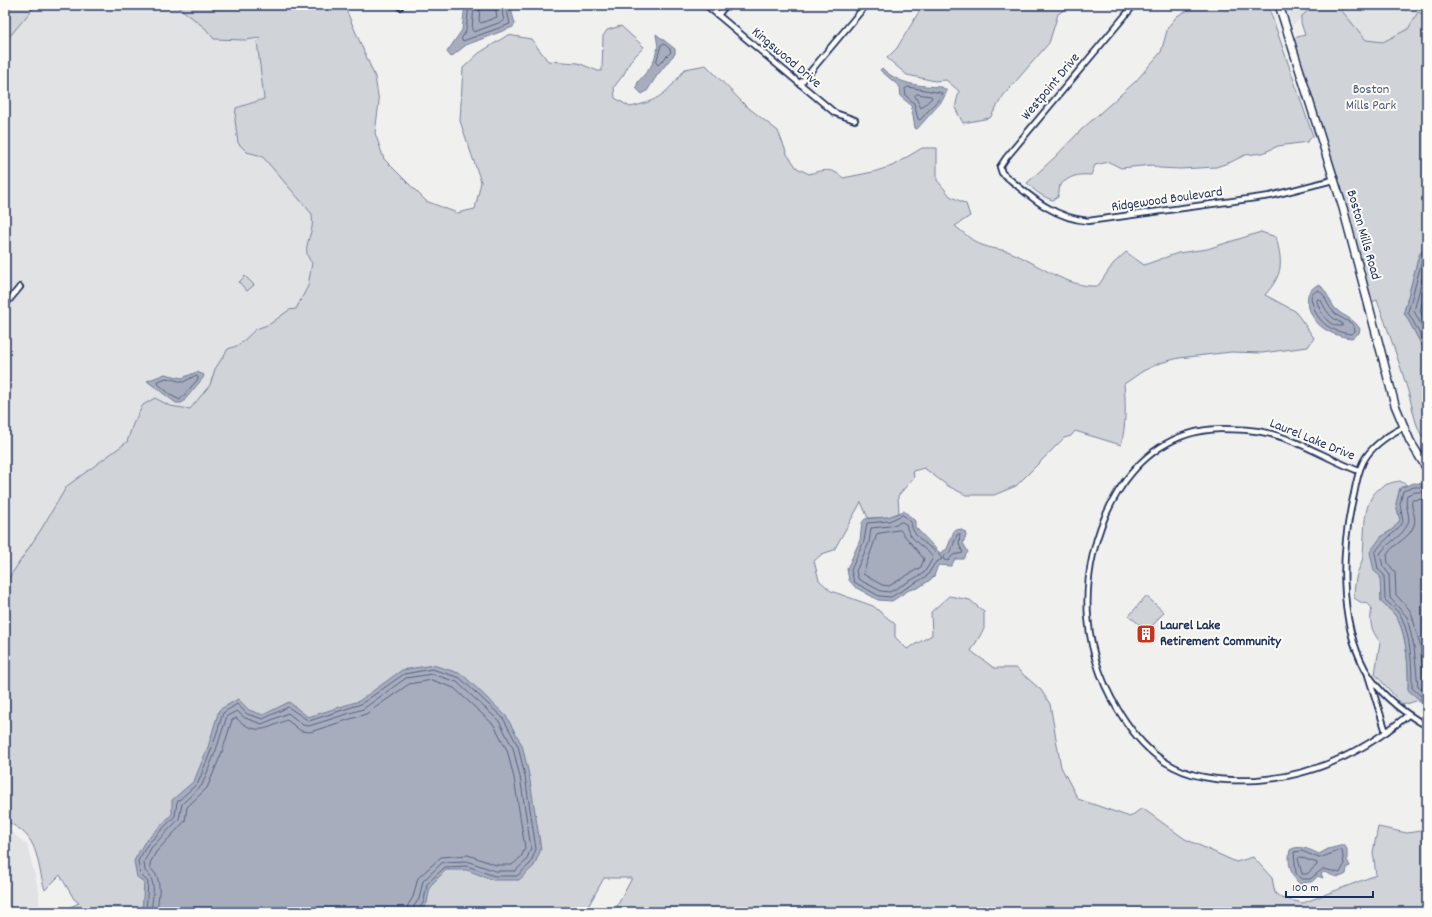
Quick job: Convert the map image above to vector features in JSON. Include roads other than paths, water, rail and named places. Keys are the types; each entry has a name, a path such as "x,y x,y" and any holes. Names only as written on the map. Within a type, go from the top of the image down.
{"street":[{"name":"Kingswood Drive","path":"706,5 835,113 855,120"},
{"path":"718,15 726,5"},
{"path":"800,84 866,5"},
{"name":"Westpoint Drive","path":"1013,182 1000,170 1002,163 1134,5"},
{"name":"Boston Mills Road","path":"1279,5 1354,248 1395,405 1404,427 1427,469"},
{"name":"Ridgewood Boulevard","path":"1013,182 1056,214 1071,219 1093,221 1270,196 1333,180"},
{"path":"5,305 20,287"},
{"name":"Laurel Lake Drive","path":"1386,732 1367,672 1356,647 1351,626 1345,577 1345,544 1359,471 1363,461 1380,441 1404,427"},
{"name":"Laurel Lake Drive","path":"1359,471 1297,443 1259,431 1213,430 1188,434 1163,445 1146,457 1131,474 1106,515 1091,565 1088,617 1095,655 1100,674 1115,704 1132,732 1145,747 1176,768 1217,779 1249,780 1288,776 1331,764 1356,753 1408,715"},
{"name":"Laurel Lake Drive","path":"1367,672 1381,691 1408,715 1427,726"}],"water":[{"path":"465,5 510,5 515,24 513,27 466,45 451,57 447,52 462,30"},
{"path":"656,34 675,49 675,54 656,77 647,91 642,94 636,88 638,82 650,68 654,60 658,47"},
{"path":"882,68 895,78 910,84 942,87 947,91 942,101 917,129 915,128 911,105 901,97 900,87 880,70"},
{"path":"1427,245 1427,355 1404,312 1419,255"},
{"path":"1317,285 1323,288 1334,307 1340,313 1351,319 1357,325 1360,329 1359,333 1352,338 1345,337 1332,333 1320,326 1312,315 1308,300 1309,292"},
{"path":"197,372 204,375 203,378 182,403 176,403 147,381 165,374 182,378"},
{"path":"1427,481 1427,701 1419,699 1408,690 1408,664 1404,635 1397,617 1381,602 1380,576 1374,571 1370,552 1381,537 1393,529 1400,520 1396,504 1400,488 1414,483 1424,484"},
{"path":"904,511 915,521 915,527 940,553 947,549 954,531 960,529 965,532 966,536 963,543 968,552 963,559 955,559 951,566 938,565 934,576 918,588 909,590 892,601 878,600 855,587 849,580 847,569 860,540 862,523 865,519 888,517"},
{"path":"433,665 462,674 506,716 522,745 529,775 541,849 534,866 519,880 493,880 467,870 446,870 430,886 427,903 421,912 142,912 144,882 137,877 134,861 144,843 172,814 172,800 194,781 208,747 219,710 238,699 249,710 263,715 289,702 308,717 359,701 402,670"},
{"path":"1344,845 1347,849 1347,860 1350,866 1347,867 1346,874 1343,876 1337,877 1324,872 1321,874 1323,878 1318,876 1311,882 1300,884 1294,877 1289,864 1290,850 1293,848 1308,849 1319,854 1328,849"}],"place":[{"name":"Laurel Lake Retirement Community","path":"1146,634"}],"park label":[{"name":"Boston Mills Park","path":"1371,98"}]}
